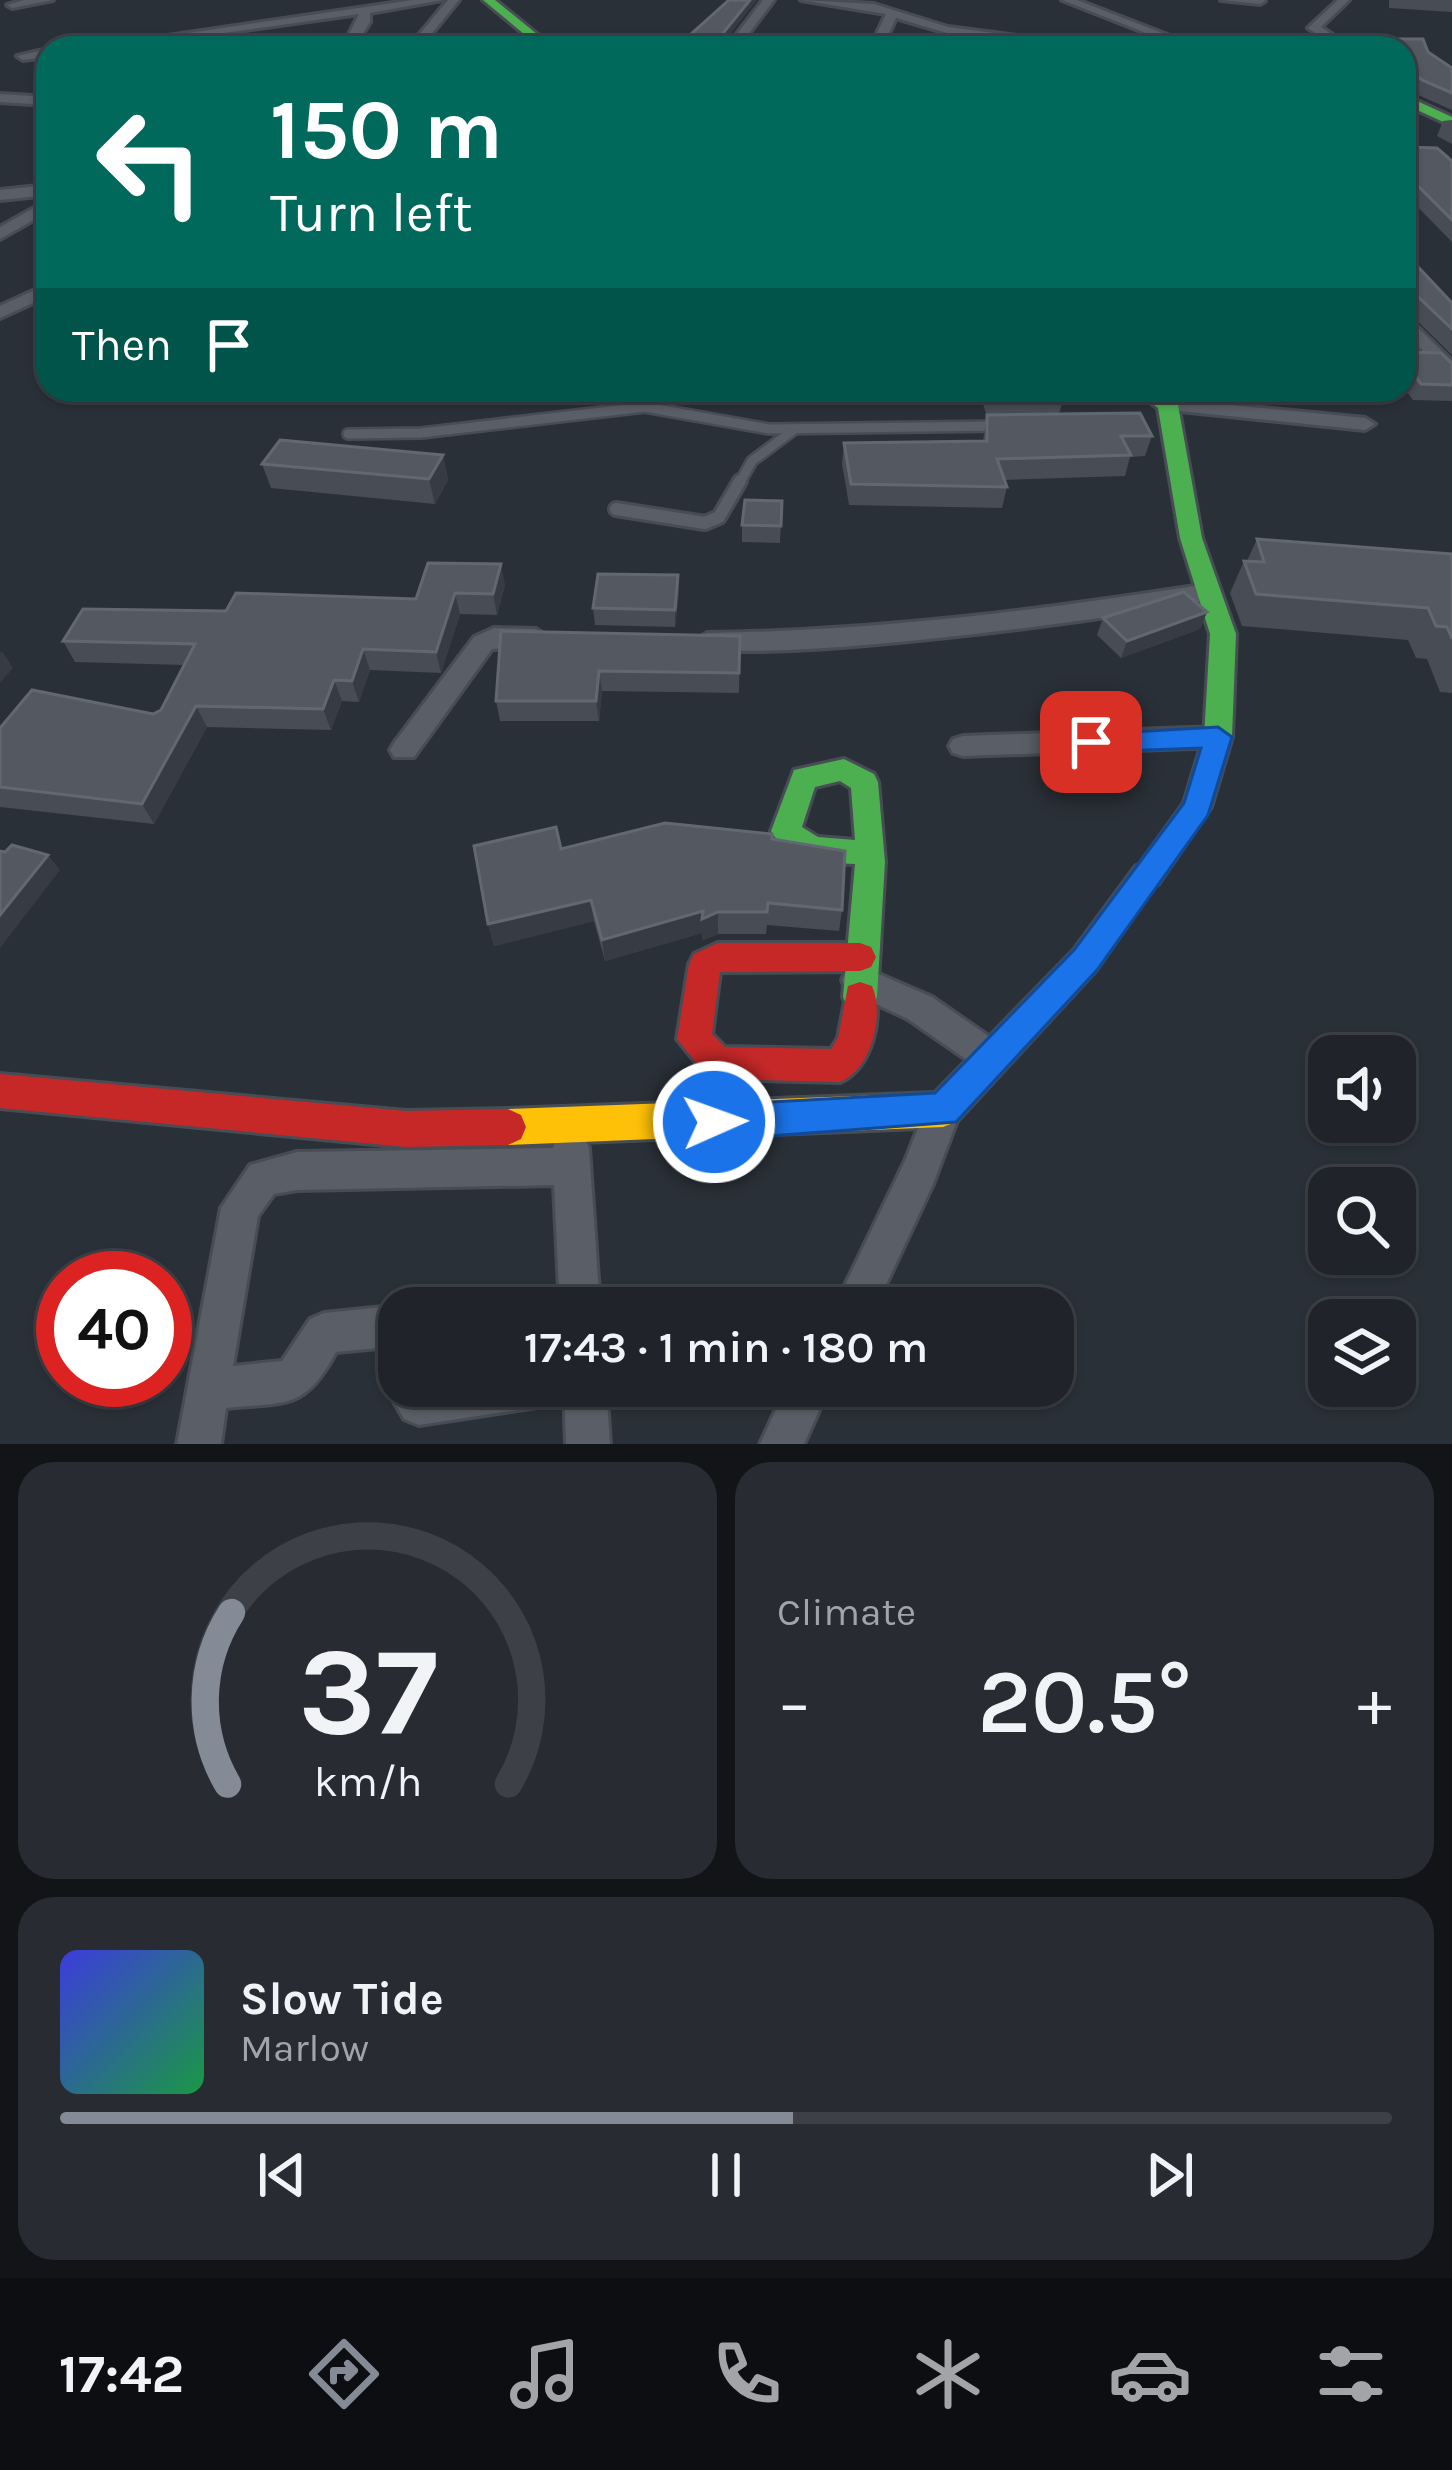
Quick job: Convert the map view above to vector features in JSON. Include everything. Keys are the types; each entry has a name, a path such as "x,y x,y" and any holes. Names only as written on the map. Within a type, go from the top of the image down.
{"street":[{"path":"6,4 49,0"},
{"path":"174,36 437,0"},
{"path":"424,36 454,0"},
{"path":"488,0 533,36"},
{"path":"741,36 769,0"},
{"path":"806,0 893,12 946,30 992,36"},
{"path":"1066,0 1164,36"},
{"path":"1226,0 1260,1"},
{"path":"1327,36 1314,28 1344,0"},
{"path":"355,36 365,10"},
{"path":"882,36 893,12"},
{"path":"1071,36 1077,24"},
{"path":"23,56 36,54"},
{"path":"0,98 36,100"},
{"path":"1416,101 1452,122"},
{"path":"0,195 36,191"},
{"path":"0,234 36,212"},
{"path":"0,313 36,295"},
{"path":"1416,330 1444,354 1452,372"},
{"path":"864,1287 920,1171 943,1110 1085,960 1197,807 1218,737 1223,634 1157,411 1365,424"},
{"path":"683,642 777,643 956,629 1208,592"},
{"path":"404,750 483,643 507,637 573,639"},
{"path":"964,746 1218,737"},
{"path":"866,853 859,968 853,1051 840,1066 717,1064 694,1039 705,964 718,957 859,968 992,1058"},
{"path":"0,1091 406,1129 943,1110"},
{"path":"569,1126 579,1287"},
{"path":"199,1444 240,1208 262,1178 297,1171 572,1166"},
{"path":"208,1389 288,1381 303,1371 324,1333 378,1327"},
{"path":"585,1407 588,1444"},
{"path":"782,1444 799,1407"}],"lane":[{"path":"348,434 421,433 646,407 725,424 794,429 1012,426"},
{"path":"616,509 705,523 719,517 752,461 794,429"}],"building":[{"path":"729,0 750,0 721,36 689,36"},
{"path":"1416,39 1423,39 1428,52 1452,68 1452,93 1416,75"},
{"path":"1416,147 1437,148 1452,161 1452,220 1416,184"},
{"path":"1416,265 1452,303 1452,329 1416,295"},
{"path":"1416,352 1441,353 1452,364 1452,385 1421,384 1416,377"},
{"path":"1140,413 1152,436 1121,436 1131,455 997,459 1007,487 851,484 844,443 987,441 987,415"},
{"path":"280,440 443,455 429,479 262,464"},
{"path":"745,500 782,501 781,526 742,525"},
{"path":"1257,539 1452,554 1452,639 1447,627 1436,626 1428,608 1256,594 1244,561 1264,562"},
{"path":"428,563 501,564 493,594 455,593 436,652 363,649 352,681 334,680 323,709 196,706 142,804 0,787 0,728 32,690 153,714 161,710 195,644 63,641 83,609 226,611 236,593 416,599"},
{"path":"598,574 678,575 675,610 593,608"},
{"path":"1184,592 1207,612 1127,641 1103,618"},
{"path":"501,631 740,636 739,673 599,671 596,701 496,701"},
{"path":"665,823 772,834 772,839 845,851 842,910 768,903 767,912 718,912 702,919 703,911 602,940 591,900 488,924 474,846 556,827 561,849"},
{"path":"12,845 48,855 0,915 0,851"}],"traffic: fast":[{"path":"488,0 533,36"},
{"path":"1416,105 1452,122"},
{"path":"1147,875 1197,807 1218,737 1223,634 1191,538 1168,405 1163,402"},
{"path":"860,997 870,862 864,782 844,770 804,778 786,831 812,849 867,853"}],"traffic: slow":[{"path":"508,1127 943,1110 1085,960 1147,875"}],"traffic: jam":[{"path":"860,957 718,957 705,964 694,1039 717,1063 840,1066 855,1043 860,997"},
{"path":"0,1091 406,1129 508,1127"}],"route":[{"path":"714,1122 943,1110 1085,960 1197,807 1218,737 1091,742"}]}
